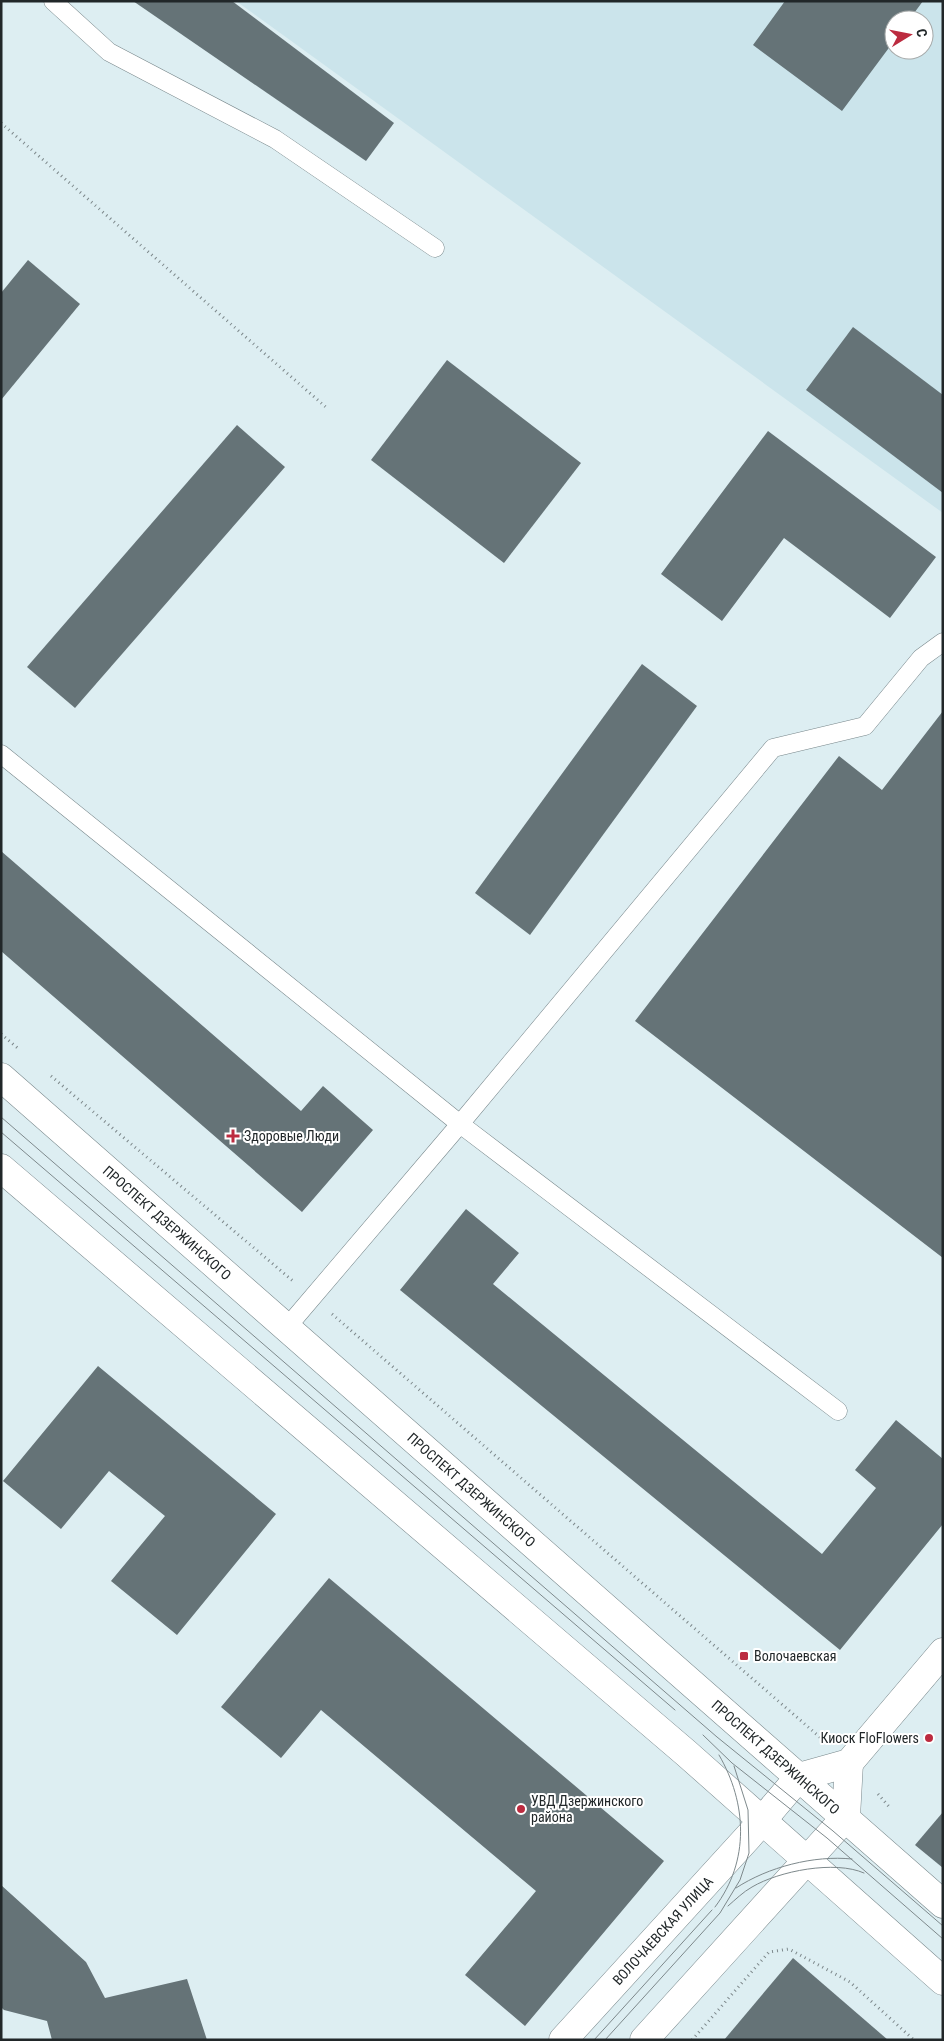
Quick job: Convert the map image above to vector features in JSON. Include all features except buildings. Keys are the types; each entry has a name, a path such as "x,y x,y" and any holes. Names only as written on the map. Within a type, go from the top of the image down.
{"main road":[{"name":"ПРОСПЕКТ ДЗЕРЖИНСКОГО","path":"1,1077 288,1326 943,1904"},
{"path":"1,1168 678,1746 943,1981"},
{"path":"799,1777 849,1763 943,1652"},
{"path":"644,2040 846,1817 849,1763"},
{"name":"ВОЛОЧАЕВСКАЯ УЛИЦА","path":"563,2040 762,1822 799,1777"}],"lane":[{"path":"53,1 110,52 275,139 435,248"},
{"path":"288,1326 460,1124 773,748 865,726 921,658 943,642"},
{"path":"1,754 460,1124 838,1411"}],"path":[{"path":"1,123 328,409"},
{"path":"1,1034 24,1053"},
{"path":"47,1073 313,1298 849,1763 891,1809"},
{"path":"692,2040 769,1952 789,1949 850,1982 914,2040"}],"shaded area":[{"path":"236,1 943,1 943,513"}],"tram line":[{"path":"1,1117 717,1737 833,1831 943,1926"},
{"path":"1,1132 675,1710"},
{"path":"703,1735 732,1763 827,1838 943,1939"},
{"path":"715,1907 734,1871 741,1832 735,1793 719,1755"},
{"path":"605,2040 720,1913 740,1880 749,1853 748,1810 734,1766"},
{"path":"736,1888 762,1874 792,1864 822,1859 852,1859"},
{"path":"728,1906 742,1894 763,1881 792,1872 823,1867 838,1867 864,1873"},
{"path":"594,2040 712,1910"}],"place":[{"name":"Здоровые Люди","path":"233,1136"},
{"name":"Волочаевская","path":"744,1656"},
{"name":"Киоск FloFlowers","path":"929,1738"},
{"name":"УВД Дзержинского района","path":"521,1809"}]}
